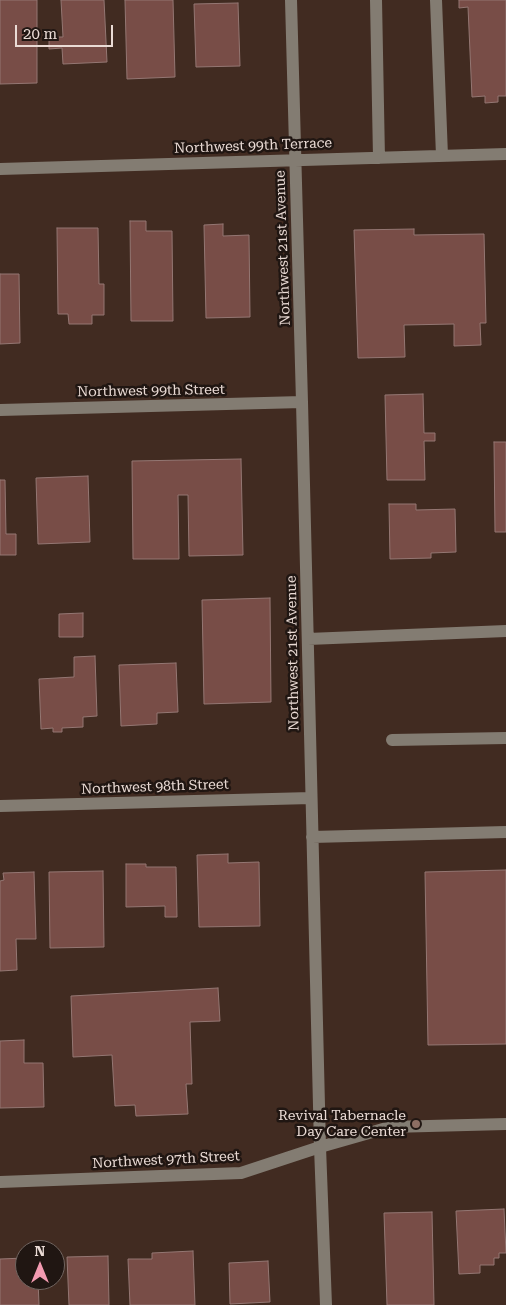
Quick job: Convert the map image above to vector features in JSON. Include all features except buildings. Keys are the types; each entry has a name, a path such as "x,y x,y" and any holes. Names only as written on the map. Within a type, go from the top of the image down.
{"street":[{"name":"Northwest 21st Avenue","path":"291,0 320,1147 326,1305"},
{"path":"376,0 379,158"},
{"path":"436,0 442,156"},
{"name":"Northwest 99th Terrace","path":"0,170 506,154"},
{"name":"Northwest 99th Street","path":"0,410 302,402"},
{"path":"308,640 506,631"},
{"path":"392,740 506,738"},
{"name":"Northwest 98th Street","path":"0,806 312,798"},
{"path":"312,837 506,832"},
{"name":"Northwest 97th Street","path":"0,1182 241,1173 320,1147 390,1127 506,1124"}],"place":[{"name":"Revival Tabernacle Day Care Center","path":"416,1124"}]}
